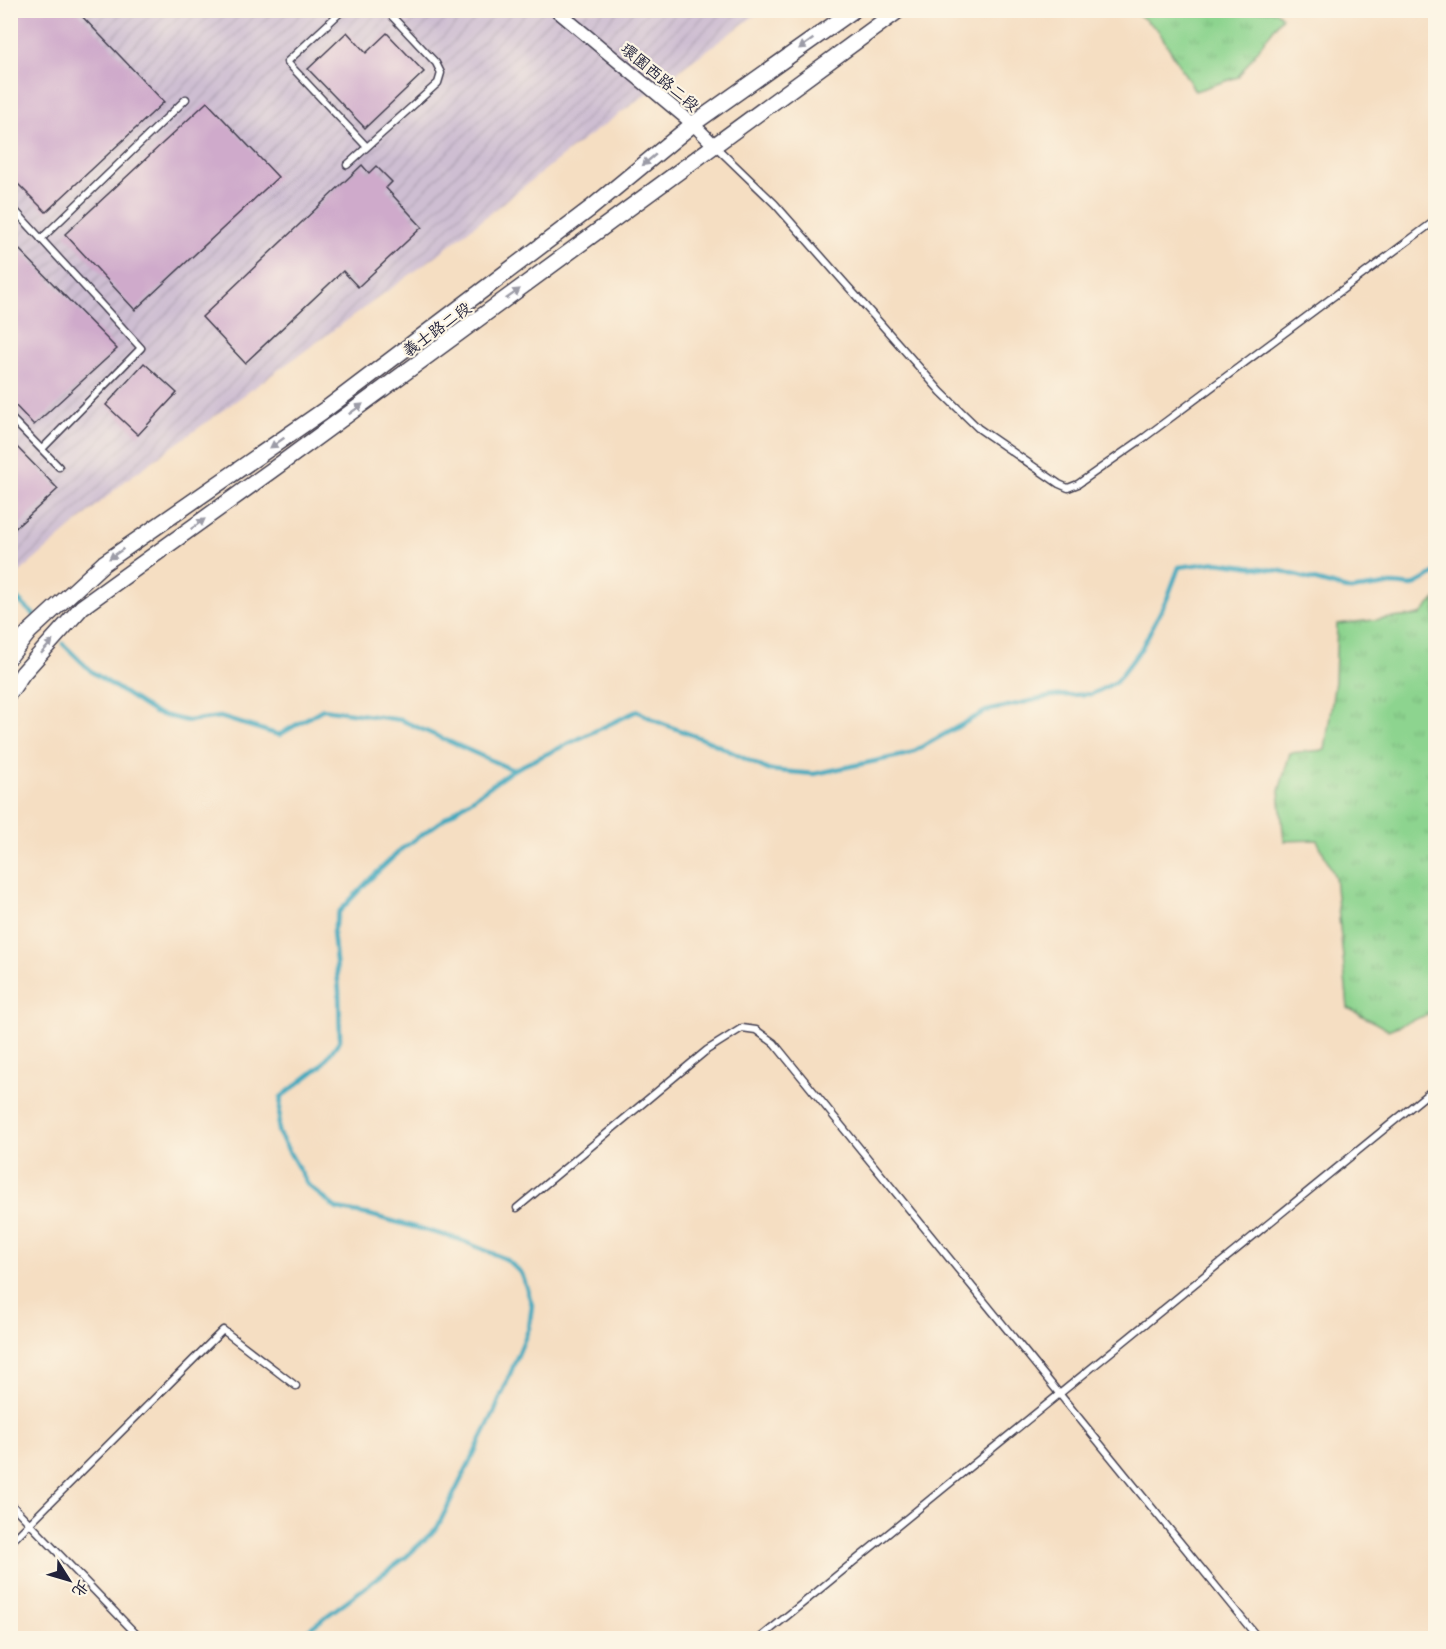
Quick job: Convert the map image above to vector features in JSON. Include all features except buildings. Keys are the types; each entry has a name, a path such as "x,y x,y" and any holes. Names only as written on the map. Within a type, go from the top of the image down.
{"street":[{"name":"環園西路二段","path":"556,10 693,123 715,146"},
{"name":"義士路二段","path":"10,656 29,632 104,562 326,409 591,208 693,123 854,10"},
{"name":"義士路二段","path":"10,692 23,673 82,608 899,10"}],"lane":[{"path":"343,10 287,62 366,146"},
{"path":"347,165 438,84 441,73 436,63 386,10"},
{"path":"41,239 186,99"},
{"path":"715,146 775,204 941,392 970,421 1050,478 1068,488 1078,484 1145,436 1436,220"},
{"path":"10,205 141,348 42,449"},
{"path":"10,417 59,467"},
{"path":"517,1208 707,1050 742,1028 756,1030 774,1042 1258,1638"},
{"path":"760,1638 1436,1087"},
{"path":"10,1543 224,1330 296,1386"},
{"path":"10,1503 140,1638"}],"shaded area":[{"path":"11,11 761,11 575,146 436,256 125,481 11,580"}],"green space":[{"path":"1134,11 1276,11 1282,17 1238,77 1195,91 1158,30"},
{"path":"1435,599 1435,1010 1388,1030 1348,1008 1335,877 1317,840 1284,841 1279,791 1290,753 1325,750 1335,681 1337,624 1420,615"}],"waterway":[{"path":"63,644 92,672 155,713 187,721 220,717 279,735 323,709 401,720 513,770 637,711 658,722 711,742 768,770 814,774 909,754 986,711 1053,696 1092,694 1116,682 1141,649 1167,599 1179,567 1217,562 1281,571 1350,590 1394,584 1412,586 1436,571"},
{"path":"10,600 16,598 34,615"},
{"path":"297,1638 406,1557 437,1528 494,1413 529,1328 532,1305 522,1274 506,1259 458,1239 370,1215 337,1209 308,1185 278,1132 281,1097 321,1066 340,1040 339,991 333,931 339,912 403,848 513,770"}]}
